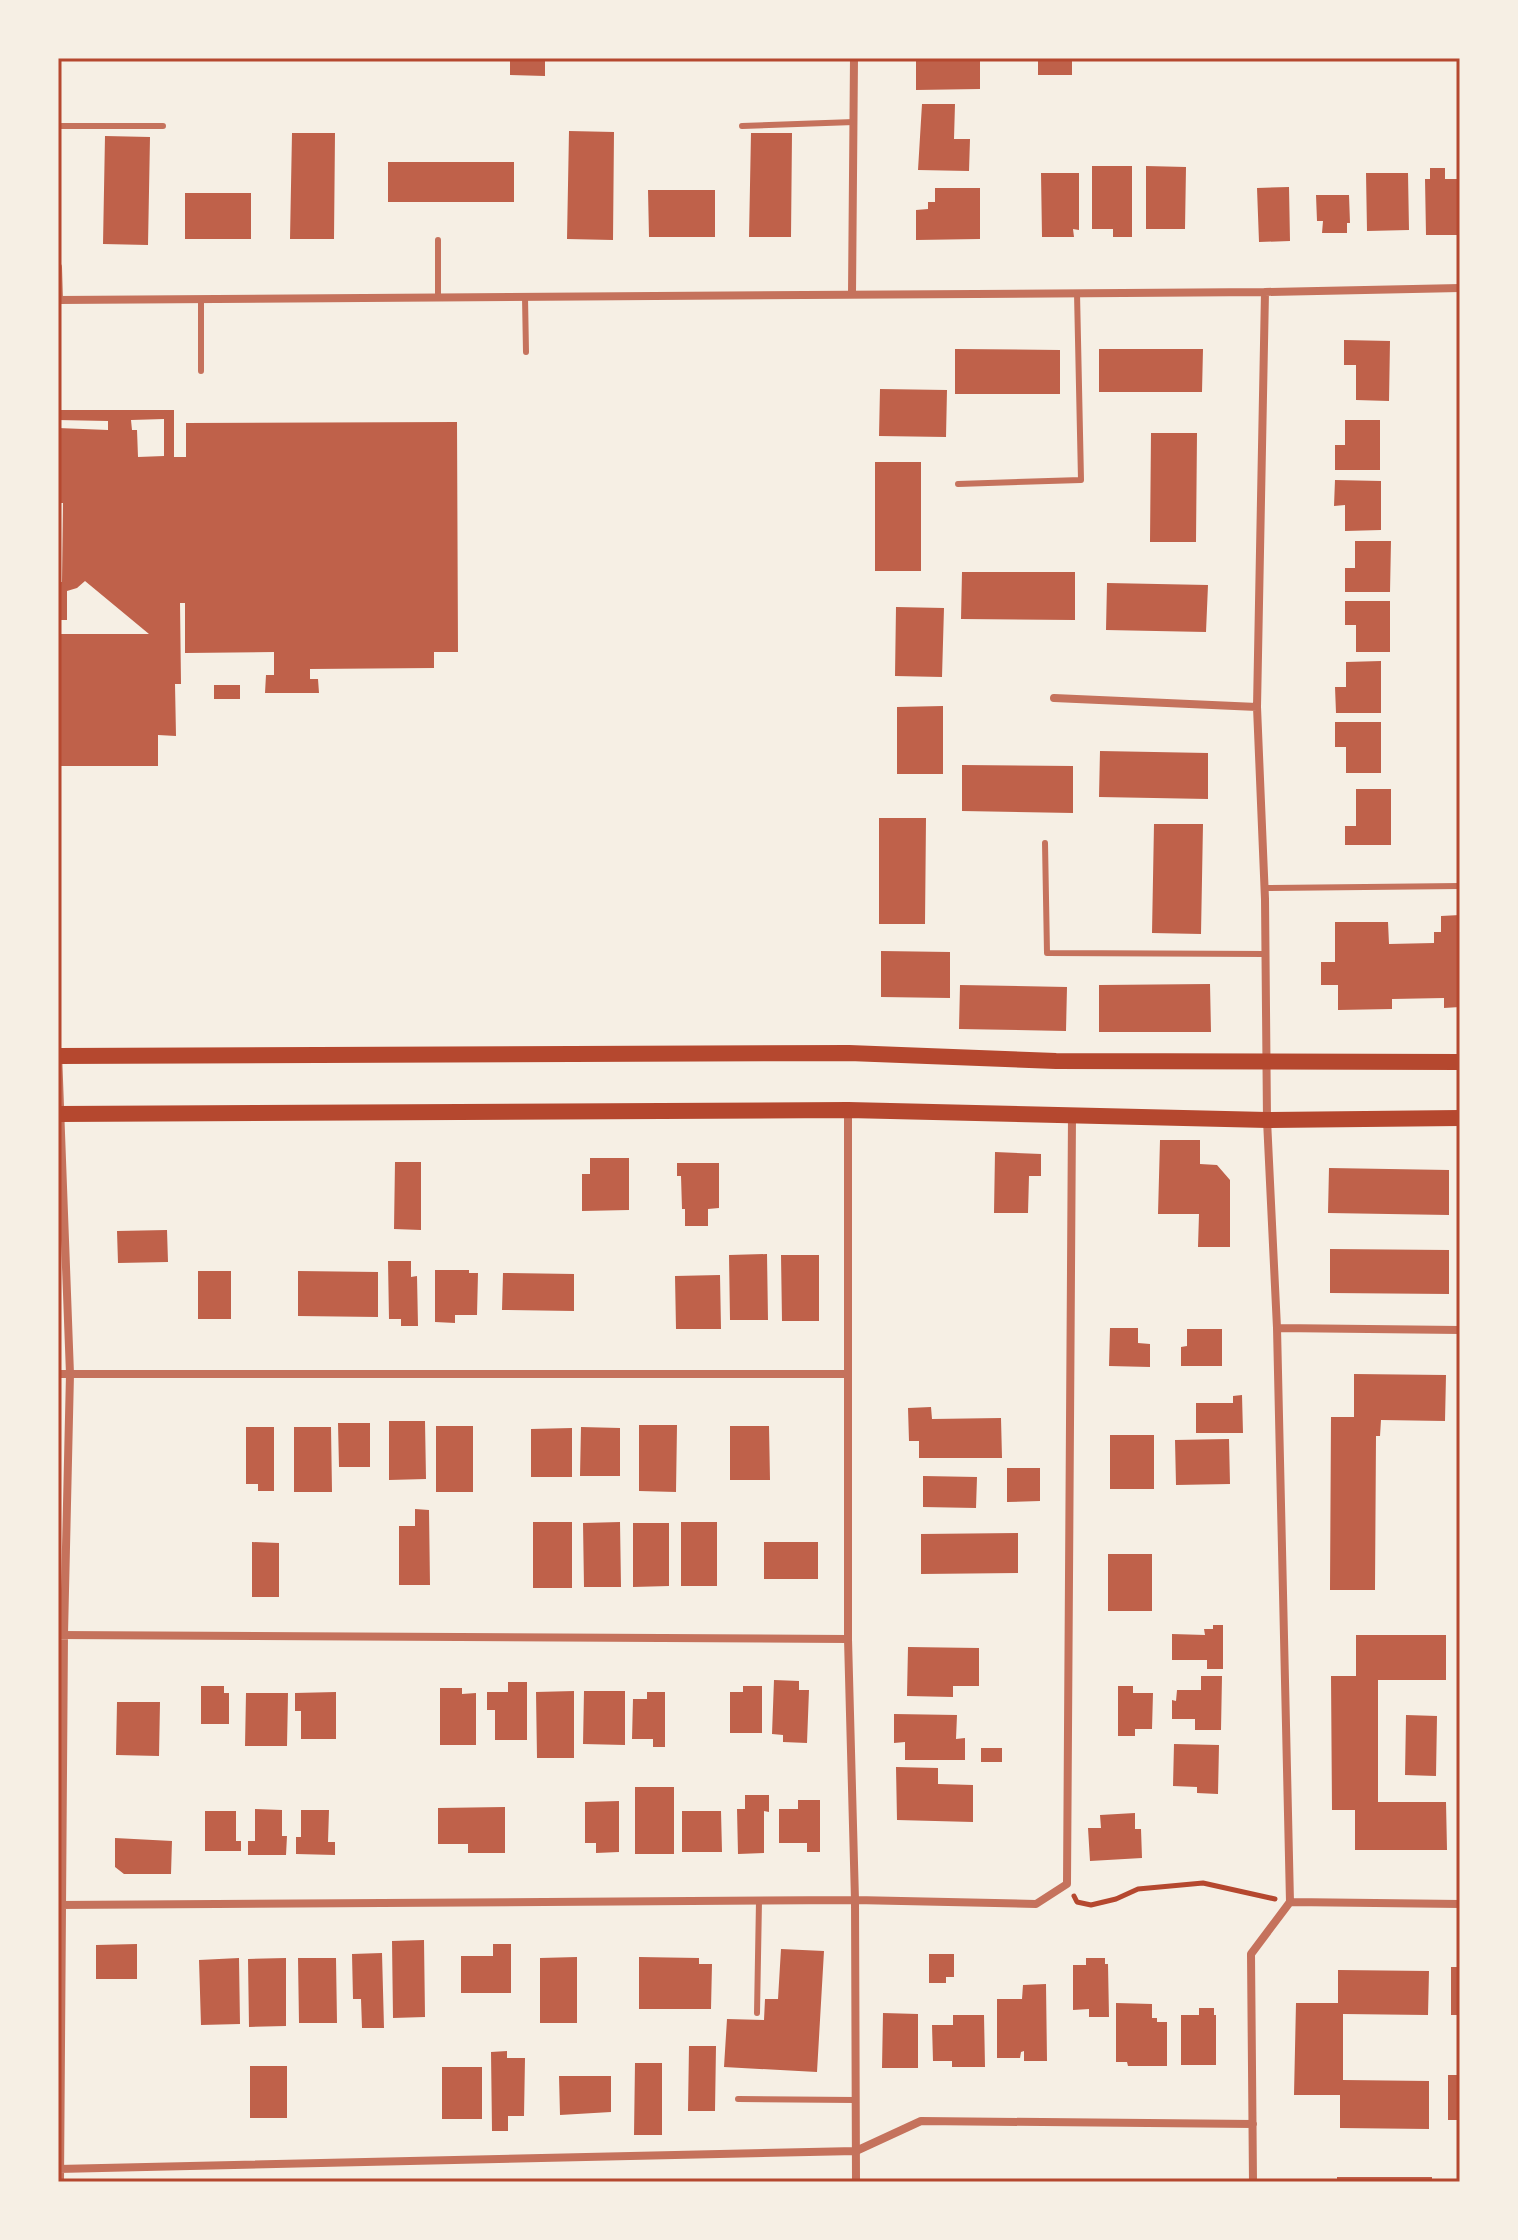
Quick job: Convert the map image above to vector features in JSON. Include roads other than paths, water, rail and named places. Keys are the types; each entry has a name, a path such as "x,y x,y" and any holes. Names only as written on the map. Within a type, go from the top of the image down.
{"main road":[{"path":"58,1055 849,1053 1056,1061 1460,1062"},
{"path":"59,1114 848,1110 1267,1120 1460,1118"}],"street":[{"path":"852,294 854,58"},
{"path":"58,267 58,300 1460,288"},
{"path":"1253,2182 1251,1954 1290,1902 1277,1328 1267,1120 1264,888 1257,707 1265,292"},
{"path":"1054,698 1257,707"},
{"path":"58,1055 70,1374 61,1634 60,2182"},
{"path":"848,1110 848,1639 855,1900 856,2182"},
{"path":"61,1905 855,1900 1036,1904 1067,1884 1072,1116"},
{"path":"1277,1328 1460,1330"},
{"path":"58,1374 848,1374"},
{"path":"61,1634 848,1639"},
{"path":"1290,1902 1460,1904"},
{"path":"59,2169 856,2151 921,2121 1253,2124"}],"lane":[{"path":"742,126 854,122"},
{"path":"58,126 163,126"},
{"path":"438,240 438,297"},
{"path":"958,484 1081,480 1077,293"},
{"path":"525,297 526,352"},
{"path":"201,299 201,371"},
{"path":"1045,843 1047,953 1265,954"},
{"path":"1264,888 1460,886"},
{"path":"757,2013 759,1901"},
{"path":"738,2099 855,2100"}]}
